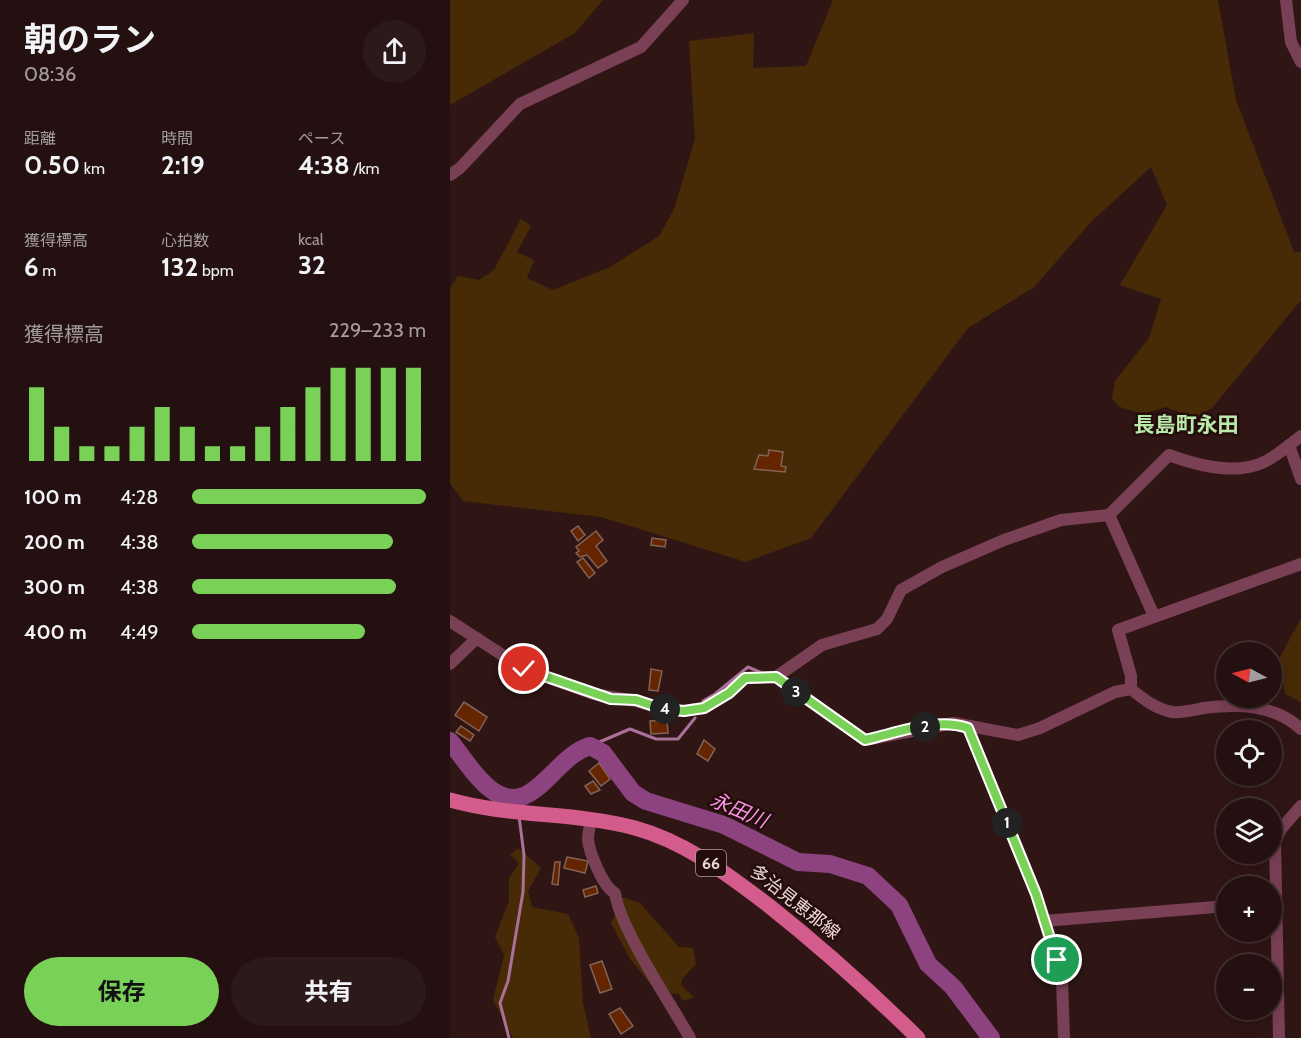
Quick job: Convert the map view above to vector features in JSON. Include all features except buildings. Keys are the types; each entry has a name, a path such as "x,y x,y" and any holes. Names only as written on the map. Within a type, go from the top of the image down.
{"main road":[{"name":"多治見恵那線","path":"450,800 492,809 591,820 646,831 681,846 728,874 842,965 918,1038"}],"street":[{"path":"450,175 460,168 520,104 641,48 683,0"},
{"path":"1286,0 1291,42 1301,62"},
{"path":"450,621 524,669 594,694 636,700 663,709 684,711 704,708 729,693 745,678 776,677 822,645 877,629 887,619 901,590 942,567 1004,540 1061,520 1109,515 1169,455 1191,463 1230,468 1264,462 1301,436"},
{"path":"1288,445 1301,479"},
{"path":"1109,515 1154,616"},
{"path":"1131,689 1131,676 1119,630 1301,564"},
{"path":"450,664 477,638"},
{"path":"776,677 865,740 954,723 968,728 1018,735 1040,728 1115,692 1131,689 1161,709 1174,712 1236,704 1283,717 1301,729"},
{"path":"968,728 1029,874 1044,921 1062,980 1064,1038"},
{"path":"1274,876 1275,843 1281,829 1301,806"},
{"path":"591,820 588,838 596,865 611,891 615,893 616,901 634,939 690,1038"},
{"path":"1044,921 1216,907"},
{"path":"1275,942 1279,1038"}],"shaded area":[{"path":"450,0 603,0 575,33 450,105"},
{"path":"833,0 1218,0 1236,100 1294,252 1301,252 1301,300 1212,408 1194,418 1166,407 1143,414 1120,407 1112,399 1115,381 1149,338 1161,299 1120,285 1167,205 1151,167 1092,221 1034,287 968,328 811,538 746,562 601,517 463,501 450,483 450,288 458,276 479,280 494,270 521,219 531,226 517,252 534,260 527,278 553,290 610,267 659,236 674,209 695,139 689,41 754,33 753,68 806,66"},
{"path":"1301,618 1301,702 1285,694 1282,653"},
{"path":"518,848 541,868 528,891 532,907 568,914 579,938 583,1003 591,1038 513,1038 493,1000 504,955 495,937 509,901 509,878 519,863 510,855"},
{"path":"623,897 640,903 679,947 693,948 696,964 682,979 681,985 694,997 683,1001 679,994 657,992 630,959 611,923"}],"waterway":[{"path":"703,701 748,667 762,673"},
{"path":"590,746 630,729 656,739 678,739 695,718"},
{"name":"永田川","path":"450,741 473,772 489,788 504,797 518,798 530,793 564,762 590,746 603,753 633,793 646,801 724,825 798,862 830,864 868,876 899,905 928,964 953,987 991,1038"},
{"name":"永田川","path":"517,798 518,806"},
{"path":"509,1038 500,1003 508,981 523,892 524,855 519,816"}],"district":[{"name":"長島町永田","path":"1186,425"}],"route":[{"path":"524,669 611,699 636,700 663,709 684,711 704,708 729,693 745,678 776,677 865,740 940,724 954,723 968,728 1036,894 1057,960"}]}
